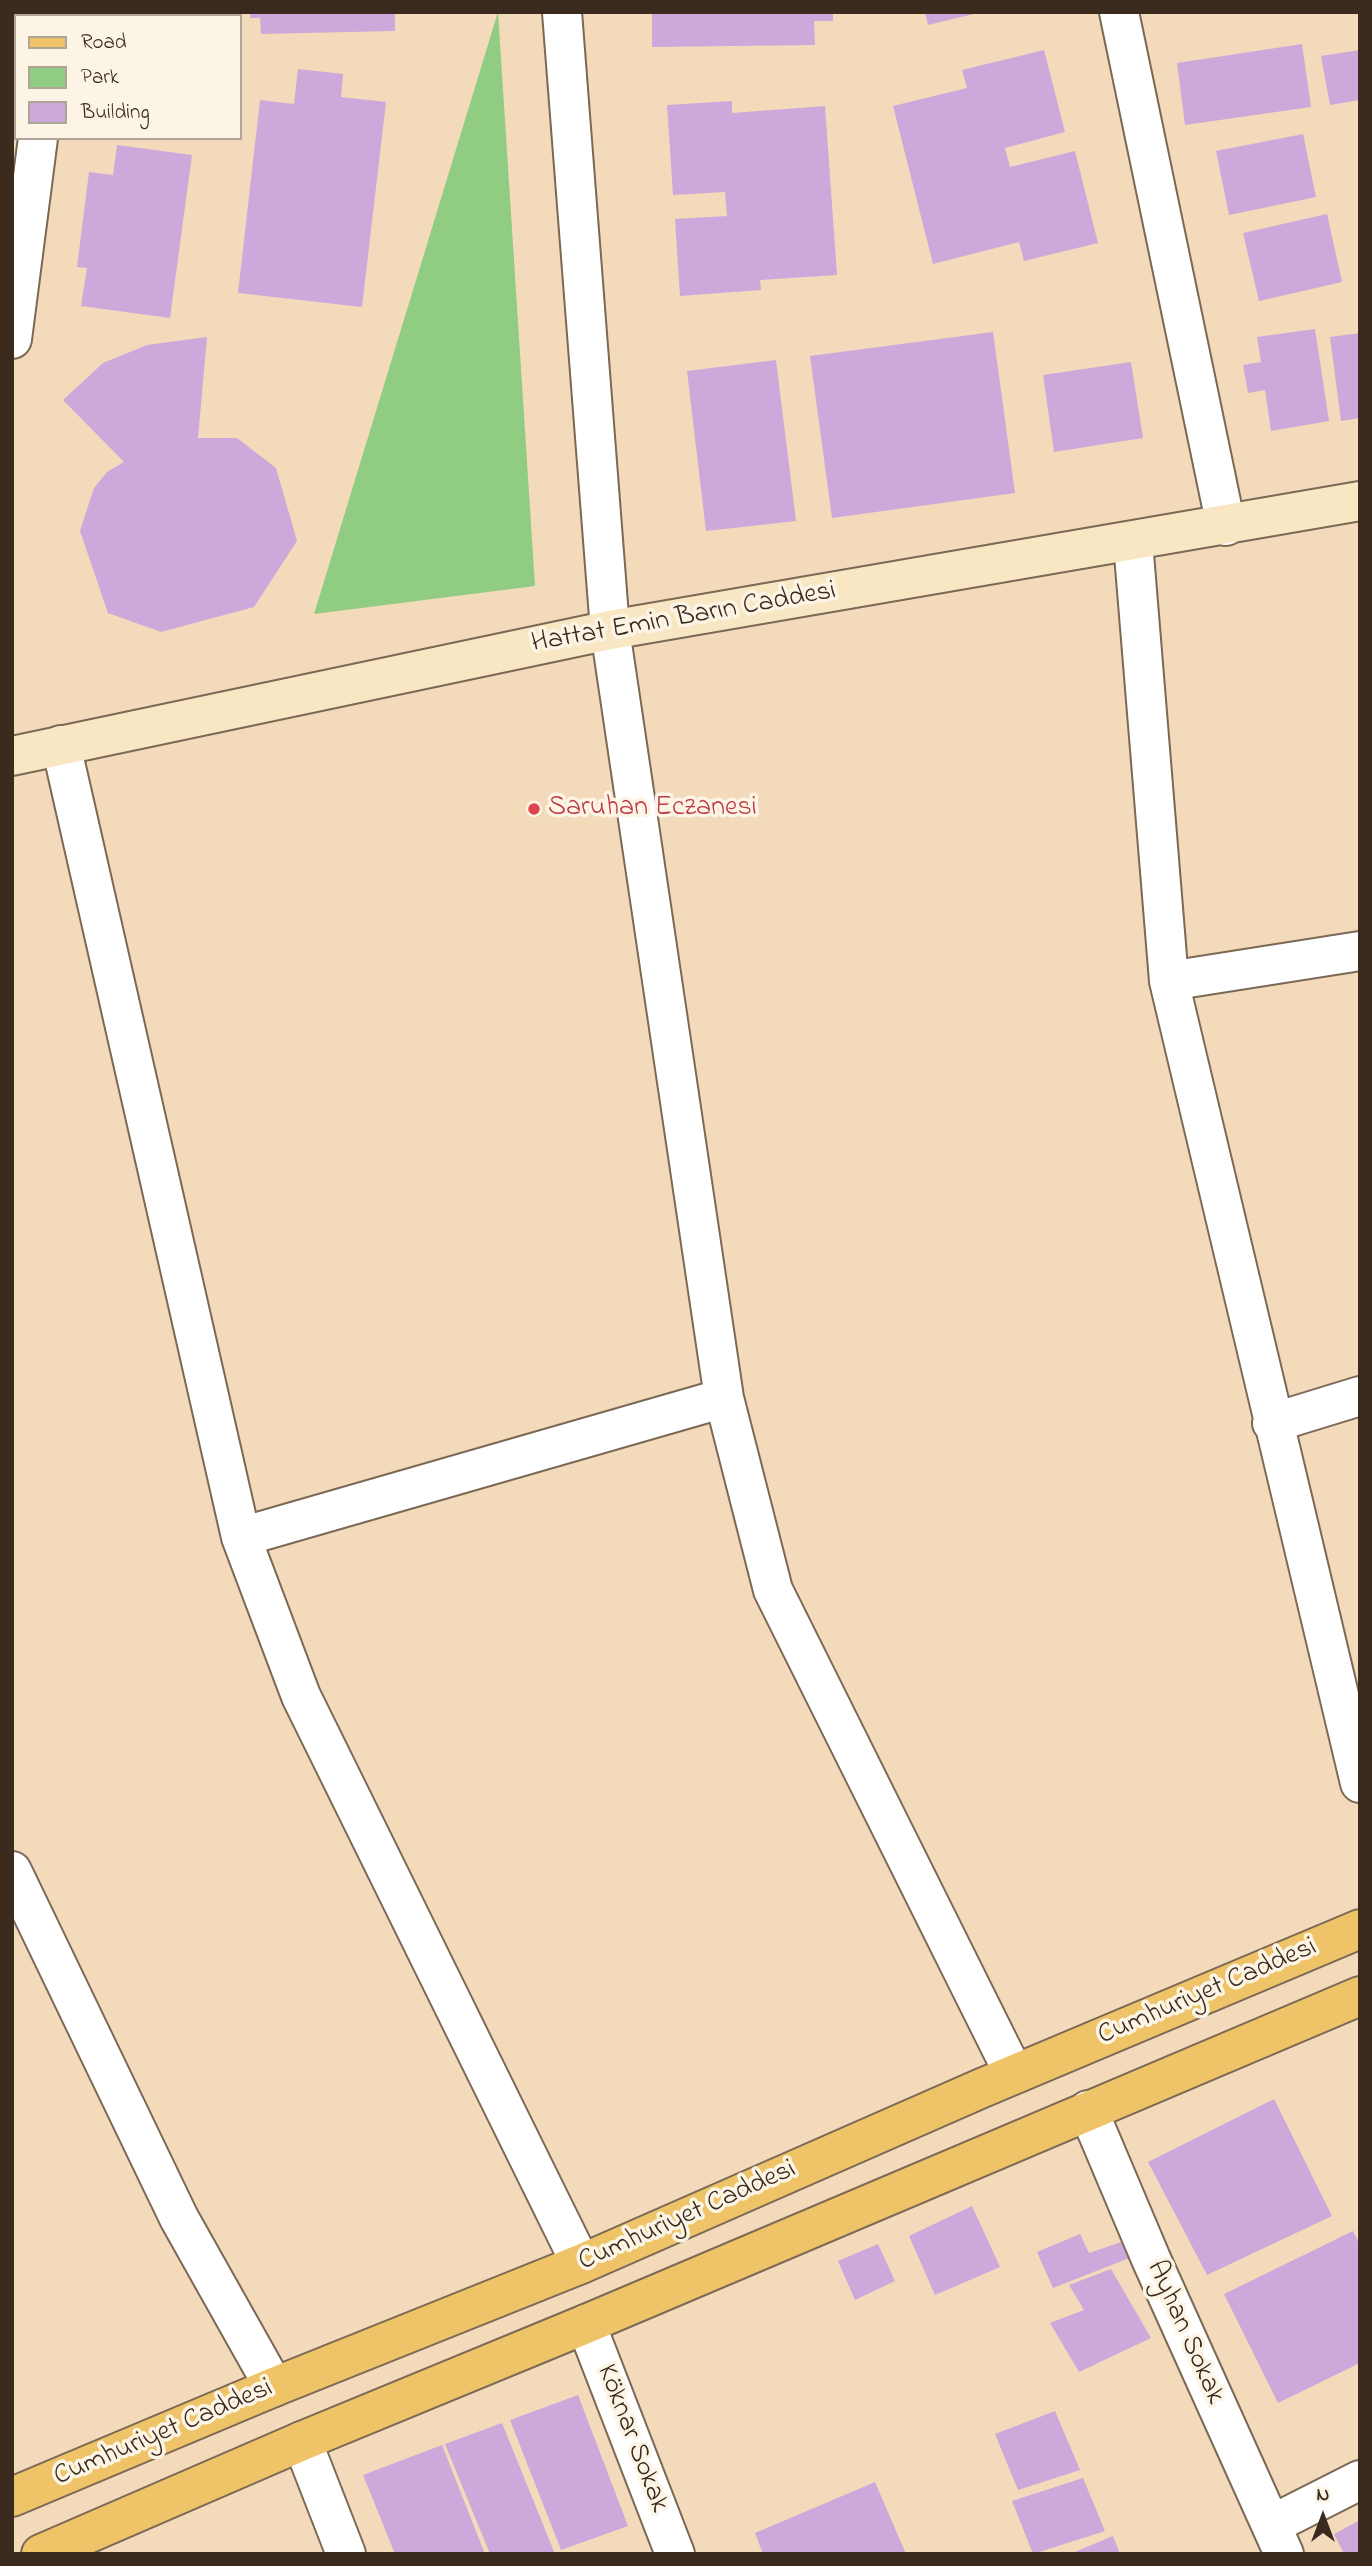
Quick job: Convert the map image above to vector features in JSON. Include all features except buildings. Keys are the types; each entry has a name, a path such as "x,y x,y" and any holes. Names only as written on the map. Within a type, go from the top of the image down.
{"main road":[{"name":"Hattat Emin Barın Caddesi","path":"12,756 610,630 1360,501"},
{"name":"Cumhuriyet Caddesi","path":"12,2497 274,2387 581,2264 1014,2074 1360,1929"},
{"name":"Cumhuriyet Caddesi","path":"41,2554 302,2441 586,2324 1088,2110 1357,2004"}],"street":[{"path":"562,12 610,630 724,1398 773,1590 1014,2074"},
{"path":"1127,14 1226,526"},
{"path":"12,339 38,140"},
{"path":"1133,542 1169,981 1272,1423 1360,1783"},
{"path":"61,745 241,1536 301,1696 581,2264"},
{"path":"1169,981 1360,951"},
{"path":"1272,1423 1360,1396"},
{"path":"241,1536 724,1398"},
{"path":"12,1871 179,2218 274,2387"},
{"name":"Ayhan Sokak","path":"1088,2110 1278,2539"},
{"name":"Köknar Sokak","path":"586,2324 675,2554"},
{"path":"302,2441 346,2554"},
{"path":"1278,2539 1360,2480"}],"green space":[{"path":"498,12 535,586 314,614"}],"place":[{"name":"Saruhan Eczanesi","path":"534,809"}]}
